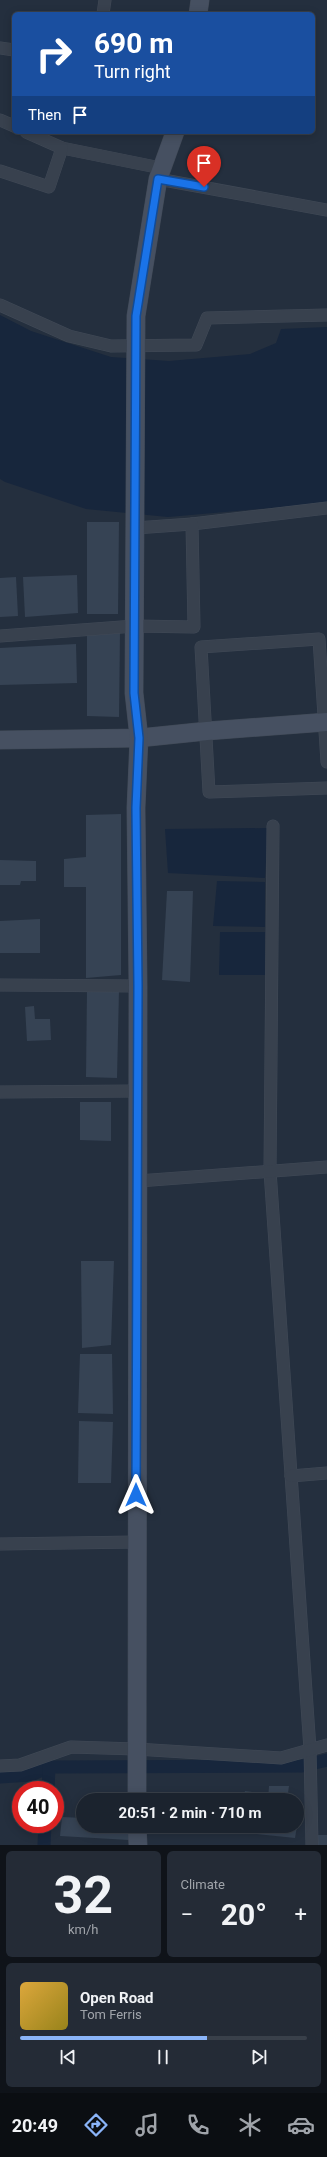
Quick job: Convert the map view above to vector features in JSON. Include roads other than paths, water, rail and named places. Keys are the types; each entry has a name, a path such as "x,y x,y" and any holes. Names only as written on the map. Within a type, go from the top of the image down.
{"street":[{"path":"103,12 105,0"},
{"path":"198,12 200,0"},
{"path":"0,48 12,50"},
{"path":"0,120 12,125"},
{"path":"30,134 62,148 160,174 327,210"},
{"path":"137,1793 138,986 136,808 139,738 134,693 136,316 160,174 174,134"},
{"path":"0,171 49,187 62,148"},
{"path":"0,305 69,336 111,346 196,345 207,318 327,315"},
{"path":"135,524 192,524 327,508"},
{"path":"192,524 194,627 201,647 207,731 209,792 327,788"},
{"path":"0,636 135,626 194,627"},
{"path":"201,647 319,639 326,722 327,762"},
{"path":"0,740 139,738 326,722"},
{"path":"273,826 270,1171 310,1752 312,1845"},
{"path":"0,985 138,986"},
{"path":"0,1092 137,1091"},
{"path":"138,1181 327,1167"},
{"path":"291,1476 327,1473"},
{"path":"0,1544 14,1542 136,1542"},
{"path":"0,1766 20,1765 71,1747 281,1758 310,1752 327,1745"},
{"path":"137,1833 138,1845"}],"water":[{"path":"0,315 31,331 111,357 169,361 250,354 276,343 281,329 327,327 327,503 168,517 86,509 5,482 0,479"},
{"path":"268,828 265,878 168,873 165,829"},
{"path":"217,881 265,882 265,927 213,926"},
{"path":"220,932 265,932 265,975 219,975"}],"waterway":[{"path":"48,1781 49,1767 302,1766 327,1760"},
{"path":"0,1777 31,1775 49,1767"},
{"path":"44,1845 45,1833"}]}
